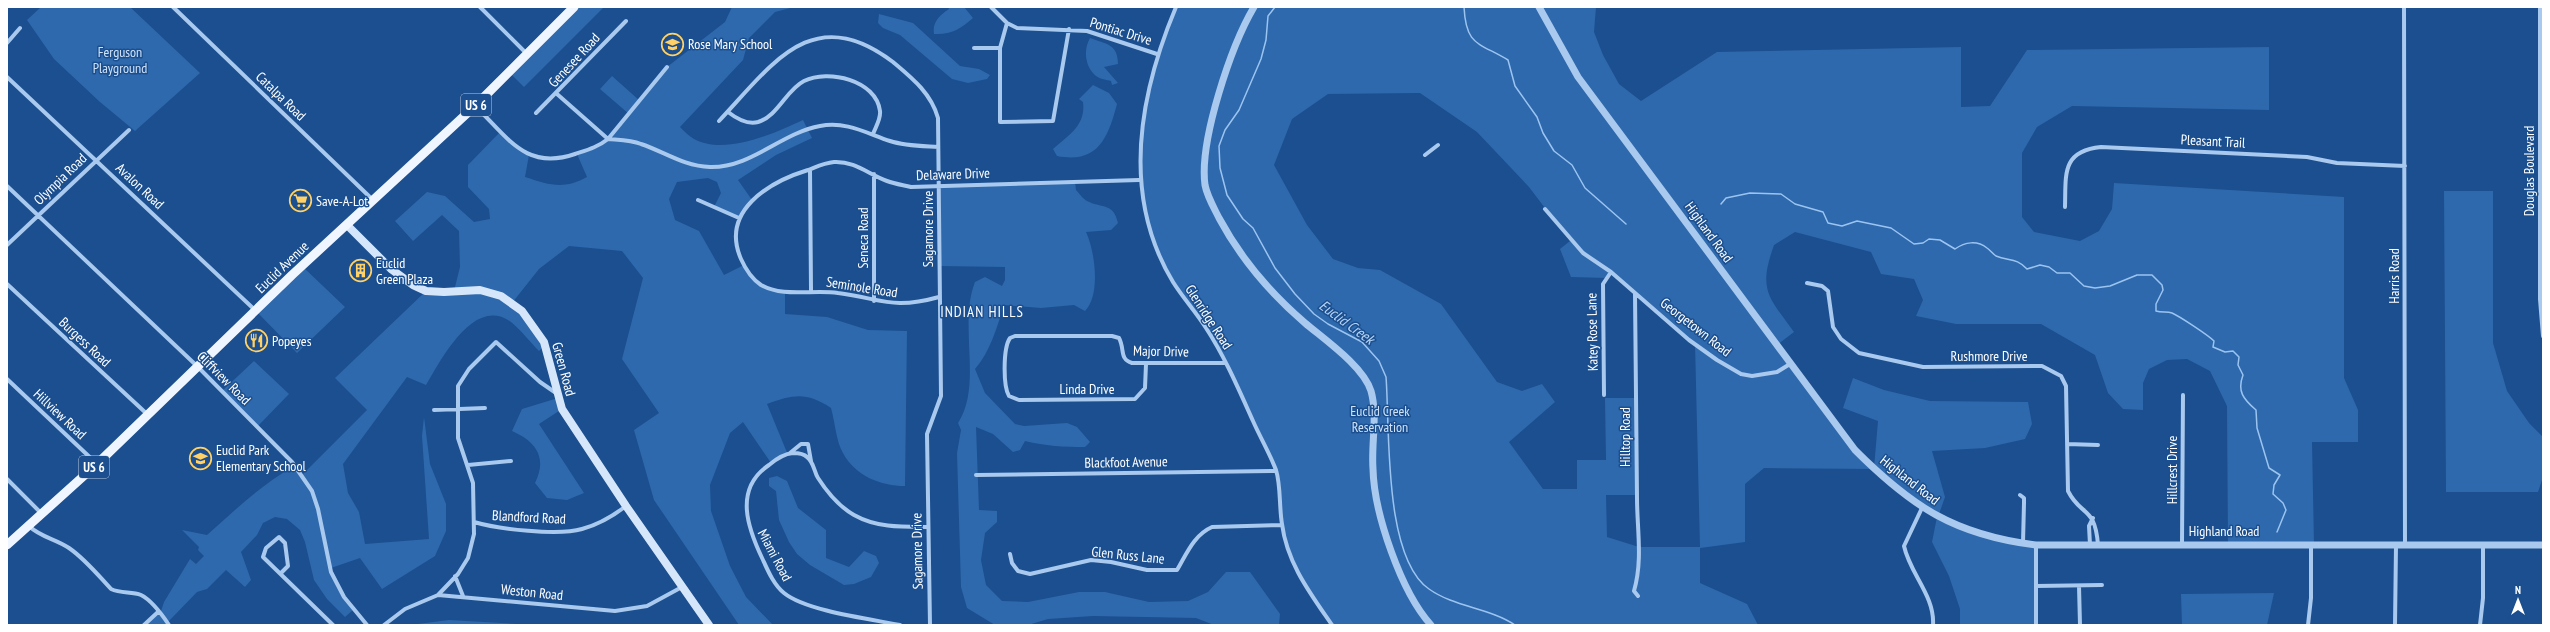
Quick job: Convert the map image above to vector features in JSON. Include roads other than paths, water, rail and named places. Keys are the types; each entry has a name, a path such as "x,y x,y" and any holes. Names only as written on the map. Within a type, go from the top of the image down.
{"main road":[{"name":"Euclid Avenue","path":"7,545 30,526 97,464 256,311 475,106 574,7"},
{"name":"Green Road","path":"347,225 391,269 413,285 426,291 444,292 480,290 501,296 522,311 544,342 556,393 572,425 626,506 709,625"}],"street":[{"name":"Catalpa Road","path":"173,7 374,201"},
{"path":"480,7 527,54"},
{"name":"Pontiac Drive","path":"991,7 1007,23 1025,29 1069,29 1087,31 1157,54"},
{"name":"Glenridge Road","path":"1176,7 1157,54 1148,92 1140,145 1139,180 1146,219 1164,266 1173,283 1206,328 1276,471 1282,525 1292,560 1301,581 1332,625"},
{"path":"1254,7 1234,49 1212,119 1205,165 1205,186 1212,205 1236,248 1263,283 1278,300 1353,365 1370,390 1374,408 1374,492 1381,521 1415,605 1431,625"},
{"name":"Highland Road","path":"1539,7 1578,77 1855,450 1884,479 1922,508 1965,530 2002,541 2036,545 2543,545"},
{"name":"Harris Road","path":"2404,7 2404,544"},
{"name":"Douglas Boulevard","path":"2540,7 2540,294 2543,336"},
{"name":"Genesee Road","path":"536,113 557,94 626,21"},
{"path":"1007,23 1000,48 1000,122 1053,121 1069,29"},
{"path":"7,43 20,28"},
{"name":"Sagamore Drive","path":"719,121 789,49 813,38 834,36 856,41 885,56 912,78 926,93 935,106 938,118 940,396 927,434 930,625"},
{"path":"974,48 1000,48"},
{"path":"475,106 522,152 536,158 562,158 598,147 608,139 667,67"},
{"path":"728,112 745,122 760,121 769,116 799,84 822,76 843,77 866,90 877,100 880,116 873,134"},
{"name":"Avalon Road","path":"7,78 256,311"},
{"path":"557,94 608,139 634,142 681,162 710,167 739,162 808,129 821,125 847,125 902,144 938,147"},
{"name":"Olympia Road","path":"7,245 129,130"},
{"path":"1425,155 1438,145"},
{"name":"Pleasant Trail","path":"2065,207 2067,170 2070,162 2076,155 2086,149 2101,147 2307,157 2337,163 2405,166"},
{"name":"Delaware Drive","path":"738,218 748,203 772,185 826,164 847,163 858,166 887,181 911,187 1139,180"},
{"path":"810,170 811,290"},
{"name":"Seneca Road","path":"874,174 874,301"},
{"name":"Cliffview Road","path":"7,186 198,367 292,462 306,482 318,509 331,572 344,597 366,625"},
{"path":"698,200 738,218"},
{"name":"Georgetown Road","path":"1545,209 1583,253 1611,272 1689,340 1741,374 1764,376 1777,372 1790,364"},
{"name":"Seminole Road","path":"738,218 736,231 738,253 750,274 759,284 785,292 811,290 843,294 874,301 907,304 939,296"},
{"name":"Katey Rose Lane","path":"1604,395 1603,284 1611,272"},
{"name":"Rushmore Drive","path":"1807,283 1822,286 1828,291 1833,327 1841,339 1860,353 1923,368 2042,366 2061,376 2066,386 2068,491 2072,499 2085,508 2093,518"},
{"name":"Burgess Road","path":"7,284 148,416"},
{"name":"Hilltop Road","path":"1635,294 1638,580 1634,591 1638,596"},
{"name":"Major Drive","path":"1005,388 1007,342 1010,338 1020,336 1112,336 1119,338 1122,344 1122,357 1126,361 1146,364 1224,363"},
{"path":"438,595 455,576 468,558 474,522 473,483 468,465 460,450 457,410 458,386 462,377 496,342 540,382 556,393"},
{"name":"Linda Drive","path":"1005,388 1009,396 1019,400 1135,399 1144,388 1146,364"},
{"name":"Hillview Road","path":"7,379 97,464"},
{"name":"Hillcrest Drive","path":"2182,544 2183,395"},
{"path":"434,410 485,408"},
{"path":"788,455 801,444 808,444 811,461 818,478 829,492 854,515 879,524 893,527 928,527"},
{"path":"2067,444 2098,445"},
{"name":"Miami Road","path":"811,461 807,457 794,453 780,457 764,468 755,480 746,504 750,532 775,582 783,592 802,603 900,625"},
{"path":"468,465 511,461"},
{"name":"Blackfoot Avenue","path":"976,475 1276,471"},
{"path":"7,479 42,514"},
{"path":"2020,495 2024,500 2023,543"},
{"name":"Blandford Road","path":"474,522 543,531 564,531 581,529 626,506"},
{"path":"1922,508 1904,546 1913,572 1932,605 1933,625"},
{"path":"2090,545 2089,526 2093,518"},
{"path":"2093,518 2096,525 2098,545"},
{"name":"Glen Russ Lane","path":"1010,554 1012,563 1018,571 1030,574 1091,560 1111,562 1147,570 1177,570 1195,539 1202,531 1212,527 1282,525"},
{"path":"30,526 36,532 58,540 71,549 111,589 119,593 141,595 169,625"},
{"path":"282,573 288,566 285,543 279,537 266,548 263,557 282,573 333,625"},
{"path":"2308,625 2311,598 2311,544"},
{"path":"2396,544 2396,625"},
{"path":"2036,545 2036,625"},
{"path":"2480,625 2483,598 2483,545"},
{"path":"455,576 462,596"},
{"path":"2036,586 2102,585"},
{"path":"2079,586 2080,625"},
{"name":"Weston Road","path":"384,625 405,609 438,595 615,611 647,606 682,587"},
{"path":"144,625 158,612"}],"waterway":[{"name":"Euclid Creek","path":"1275,7 1268,16 1266,40 1261,59 1239,110 1225,130 1219,146 1220,168 1227,195 1243,219 1253,228 1275,268 1295,294 1314,314 1328,324 1362,342 1379,361 1386,377 1389,458 1396,521 1403,549 1414,573 1429,589 1439,595 1449,600 1495,615 1515,625"},
{"path":"1464,7 1465,20 1471,36 1481,46 1508,60 1515,86 1537,117 1543,133 1554,151 1572,165 1585,188 1626,224"},
{"path":"1721,204 1726,198 1750,193 1781,194 1795,204 1823,212 1828,223 1842,226 1857,221 1891,228 1914,244 1923,243 1929,239 1940,240 1955,249 1967,243 1975,243 1983,245 1996,256 2016,261 2027,269 2040,265 2049,267 2057,273 2070,273 2084,286 2095,288 2110,286 2137,275 2152,275 2162,285 2163,290 2156,304 2156,311 2170,312 2176,315 2211,338 2214,341 2213,347 2225,352 2233,351 2239,357 2238,365 2243,375 2241,381 2242,394 2256,410 2257,428 2269,468 2280,475 2274,485 2273,494 2283,503 2286,510 2277,532"}],"place":[{"name":"Rose Mary School","path":"672,44"},
{"name":"Save-A-Lot","path":"301,201"},
{"name":"Euclid Green Plaza","path":"361,271"},
{"name":"Popeyes","path":"256,341"},
{"name":"Euclid Park Elementary School","path":"200,458"}],"district":[{"name":"INDIAN HILLS","path":"982,311"}],"park label":[{"name":"Ferguson Playground","path":"120,60"},
{"name":"Euclid Creek Reservation","path":"1380,420"}]}
